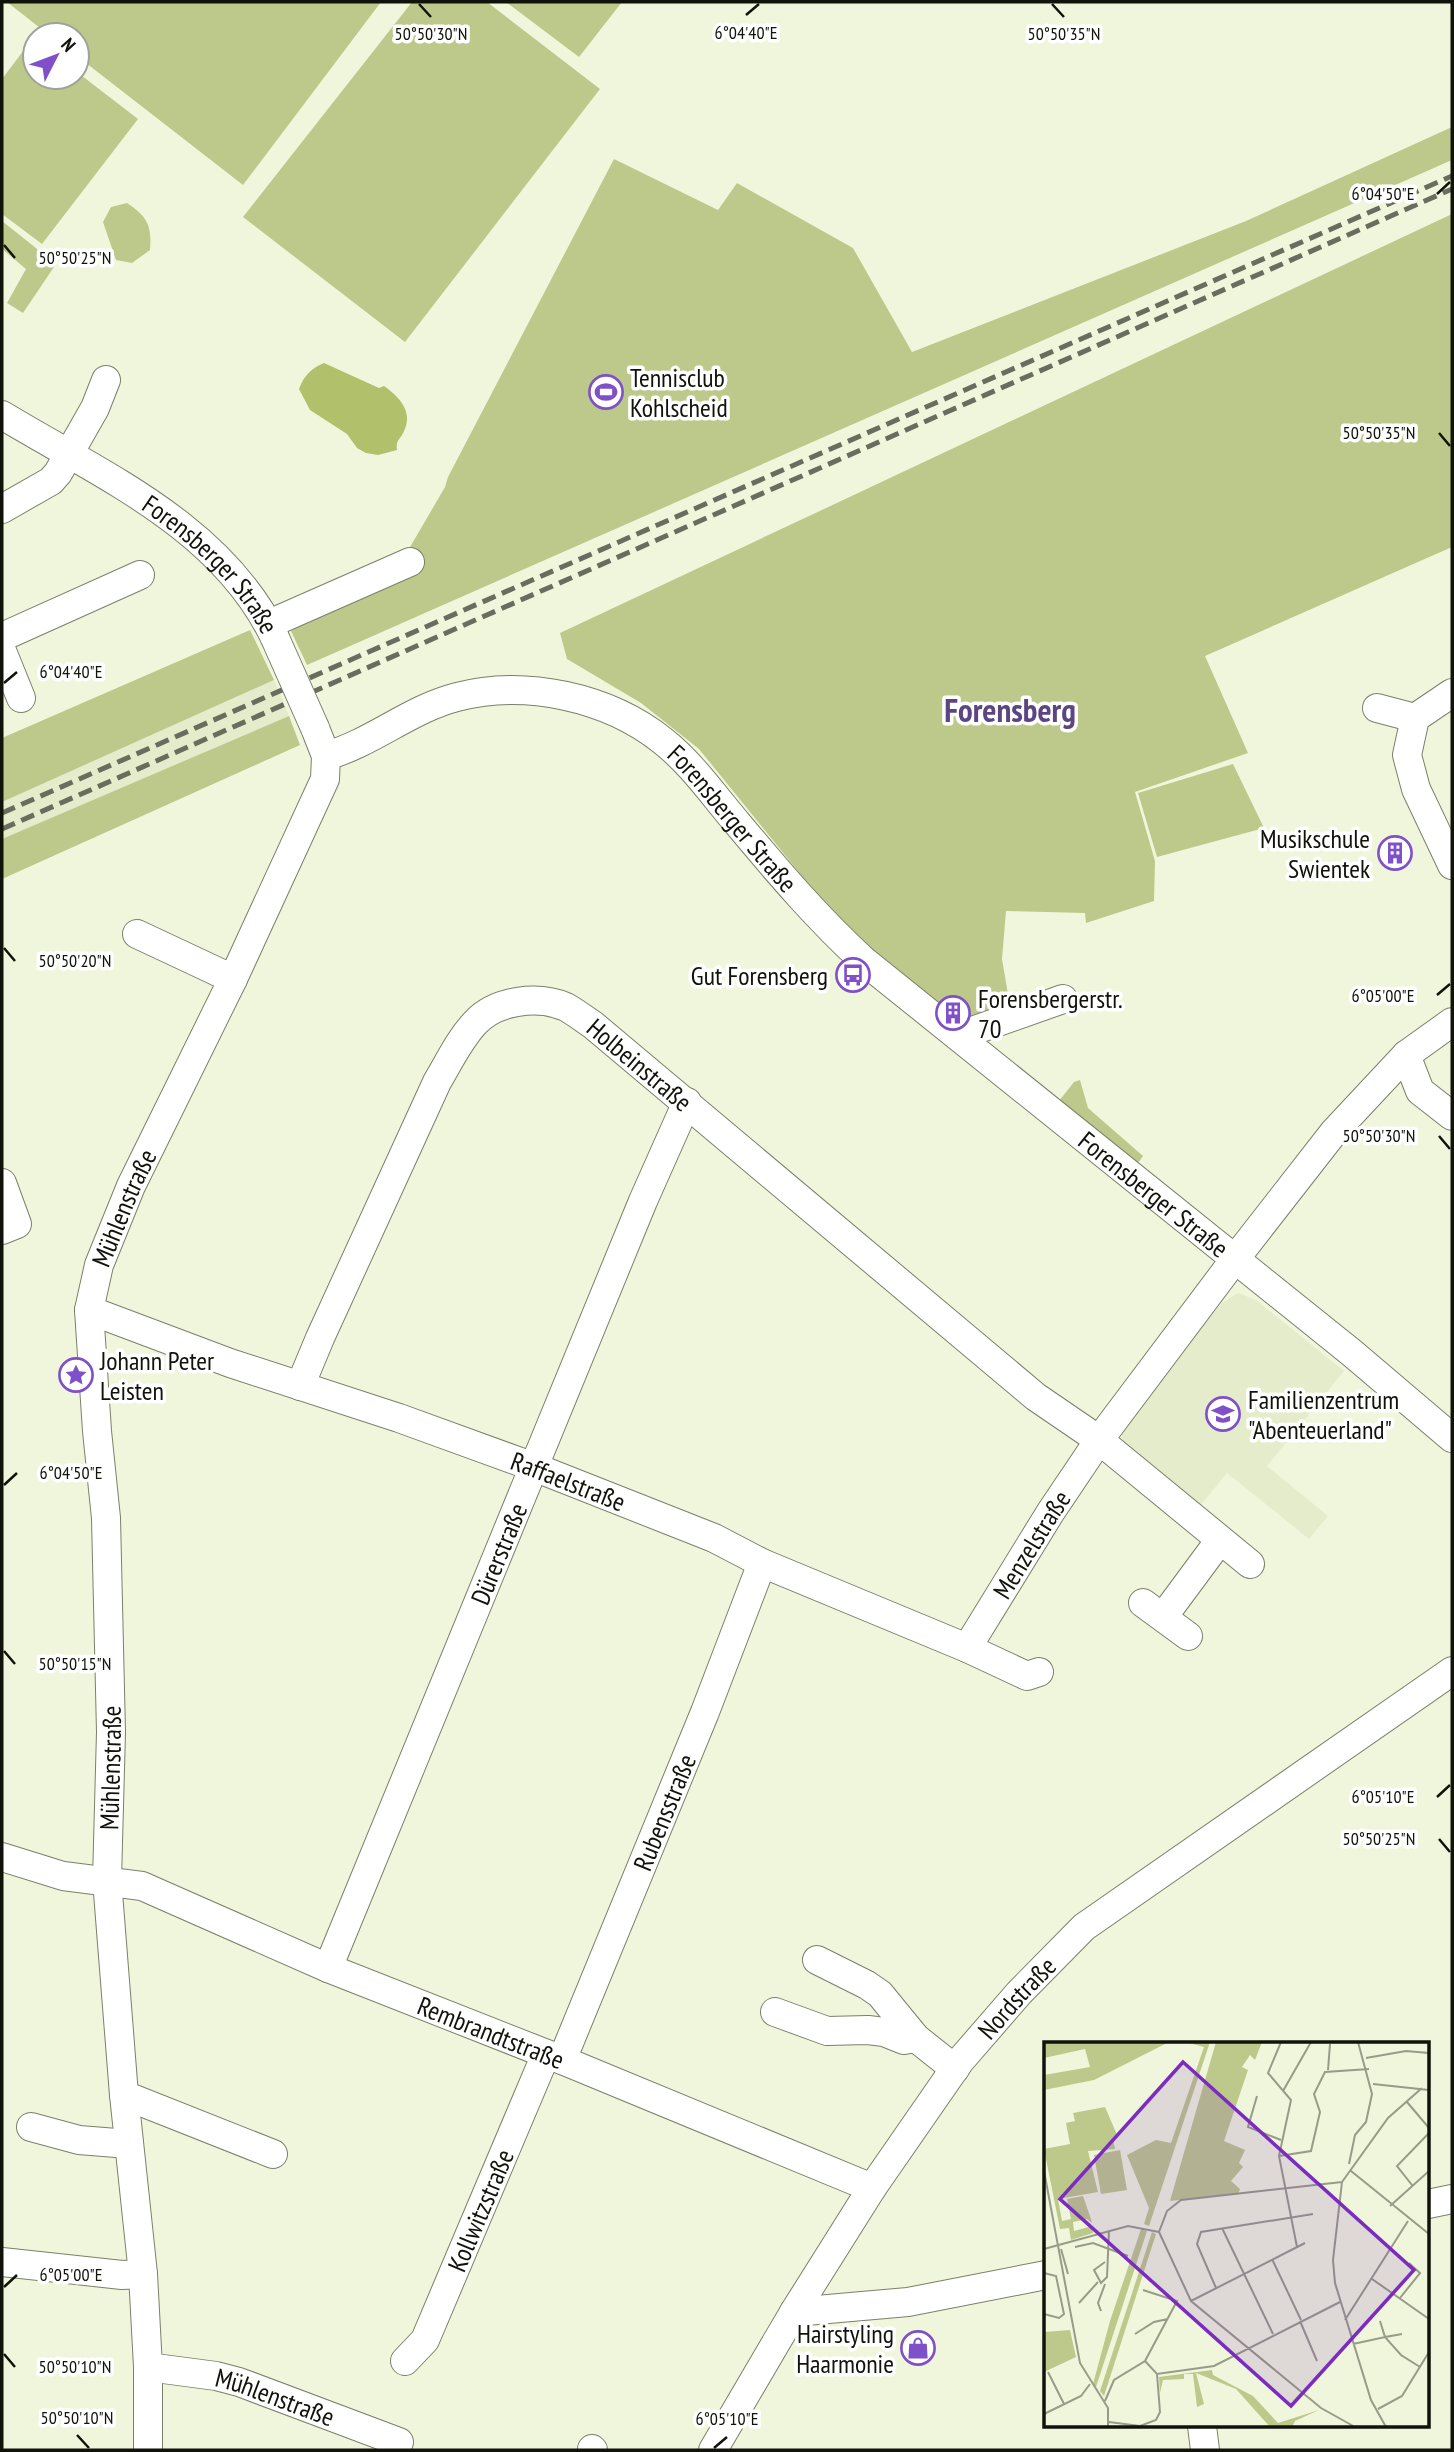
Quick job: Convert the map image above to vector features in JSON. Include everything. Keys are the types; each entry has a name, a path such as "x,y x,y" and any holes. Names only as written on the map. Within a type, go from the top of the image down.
{"street":[{"path":"2,509 51,481 70,456 106,380"},
{"name":"Forensberger Straße","path":"2,415 152,503 200,539 253,599 272,631 326,755 346,750 430,706 457,697 491,691 540,691 599,706 631,719 664,741 692,769 794,891 831,931 864,961 1352,1353 1452,1437"},
{"path":"272,631 410,562"},
{"path":"2,637 140,575"},
{"path":"2,651 21,698"},
{"path":"1452,693 1415,718 1407,755 1416,789 1452,865"},
{"path":"1377,708 1415,718"},
{"name":"Mühlenstraße","path":"148,2450 148,2367 143,2274 124,2095 107,1880 111,1732 106,1518 89,1310 99,1265 131,1186 313,810 325,779 326,755"},
{"path":"137,934 233,979"},
{"path":"958,1036 1063,999"},
{"name":"Holbeinstraße","path":"300,1386 437,1082 460,1042 477,1021 498,1007 519,1002 546,1002 566,1007 593,1025 1036,1397 1099,1440"},
{"name":"Menzelstraße","path":"967,1648 1050,1513 1099,1440 1235,1259 1334,1132 1406,1055 1452,1022"},
{"path":"1406,1055 1420,1091 1452,1116"},
{"name":"Dürerstraße","path":"328,1968 643,1201 687,1102"},
{"path":"2,1184 18,1224 2,1230"},
{"name":"Raffaelstraße","path":"89,1310 206,1355 534,1467 714,1538 762,1563 967,1648 1027,1676 1039,1672"},
{"path":"1099,1440 1250,1564"},
{"path":"1188,1636 1153,1610 1220,1540"},
{"name":"Rubensstraße","path":"554,2057 705,1712 762,1563"},
{"name":"Nordstraße","path":"713,2450 794,2312 872,2188 954,2069 1019,1993 1084,1927 1452,1671"},
{"name":"Rembrandtstraße","path":"2,1857 63,1875 142,1886 328,1968 554,2057 872,2188"},
{"path":"817,1961 880,1994 916,2038 954,2069"},
{"path":"775,2012 827,2031 884,2032 904,2039 916,2038"},
{"name":"Kollwitzstraße","path":"405,2361 425,2340 554,2057"},
{"path":"124,2095 273,2154"},
{"path":"31,2127 79,2140 129,2144"},
{"path":"1430,2204 1452,2199"},
{"path":"2,2262 122,2275 143,2274"},
{"path":"794,2312 908,2302 1044,2274"},
{"name":"Mühlenstraße","path":"148,2367 216,2376 239,2382 399,2442"},
{"path":"1202,2428 1205,2450"}],"shaded area":[{"path":"7,2 381,2 243,185 91,67 91,21 31,21"},
{"path":"412,2 487,2 600,89 405,342 243,217"},
{"path":"506,2 622,2 579,57"},
{"path":"21,54 21,91 91,91 91,83 138,119 42,244 2,214 2,79"},
{"path":"1452,127 1452,160 307,665 291,631 406,554 445,487 614,159 718,210 737,183 853,248 912,352 1246,221"},
{"path":"127,203 144,218 150,234 150,250 132,263 116,260 103,222 111,207"},
{"path":"1452,214 1452,547 1205,656 1248,753 1135,792 1155,861 1154,901 1086,923 1085,913 1006,911 1002,959 1010,1006 966,1019 949,1006 945,1010 894,969 831,912 699,749 641,703 567,659 560,633"},
{"path":"2,221 56,264 23,313 7,303 26,269 2,249"},
{"path":"324,363 379,388 384,386 401,401 407,420 397,443 397,450 378,455 366,453 357,448 347,434 310,410 299,389 308,373"},
{"path":"250,630 274,680 2,802 2,738"},
{"path":"274,680 289,716 2,839 2,802"},
{"path":"289,716 300,745 2,879 2,839"},
{"path":"1233,764 1264,828 1157,857 1138,793"},
{"path":"1080,1080 1088,1108 1143,1156 1138,1163 1059,1101 1074,1082"},
{"name":"Familienzentrum \"Abenteuerland\"","path":"1238,1293 1256,1300 1344,1371 1267,1466 1328,1516 1309,1539 1227,1473 1197,1510 1123,1442 1122,1434 1206,1322 1222,1303"}],"railway":[{"path":"2,813 1452,176"},
{"path":"2,829 1452,189"}],"place":[{"name":"Tennisclub Kohlscheid","path":"606,392"},
{"name":"Musikschule Swientek","path":"1395,853"},
{"name":"Gut Forensberg","path":"853,975"},
{"name":"Forensbergerstr. 70","path":"953,1013"},
{"name":"Johann Peter Leisten","path":"76,1375"},
{"name":"Familienzentrum \"Abenteuerland\"","path":"1223,1414"},
{"name":"Hairstyling Haarmonie","path":"918,2348"}],"district":[{"name":"Forensberg","path":"1010,709"}]}
